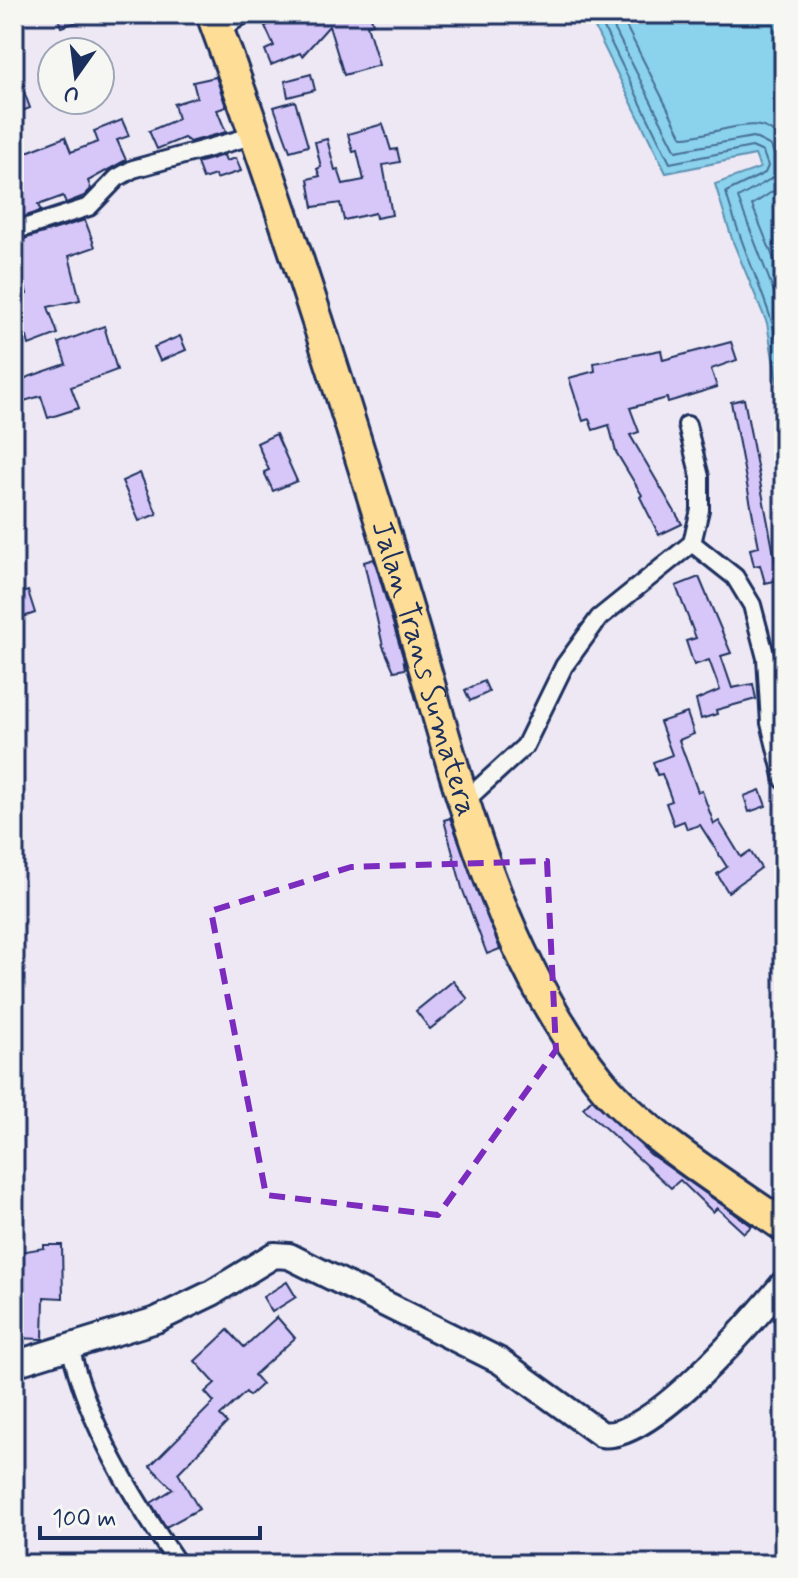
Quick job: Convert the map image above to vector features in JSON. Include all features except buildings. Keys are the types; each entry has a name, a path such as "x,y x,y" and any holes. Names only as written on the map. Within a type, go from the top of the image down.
{"highway":[{"name":"Jalan Trans Sumatera","path":"215,23 256,135 350,421 465,801 511,929 567,1037 602,1085 661,1137 784,1226"}],"street":[{"path":"215,23 244,14"},
{"path":"14,231 89,207 117,178 133,169 256,135"},
{"path":"465,801 525,746 564,666 599,618 692,543 700,510 700,477 687,425"},
{"path":"692,543 735,577 752,605 766,658 770,723 784,780"},
{"path":"14,1364 156,1320 212,1293 274,1255 289,1256 500,1361 601,1434 612,1436 632,1429 719,1359 784,1283"},
{"path":"70,1346 82,1392 107,1448 143,1512 178,1564"}],"highlighted area":[{"path":"547,861 556,1050 438,1215 266,1195 211,911 351,867"}],"water":[{"path":"588,14 784,14 784,424 767,323 733,242 715,184 760,168 755,155 666,173"}]}
